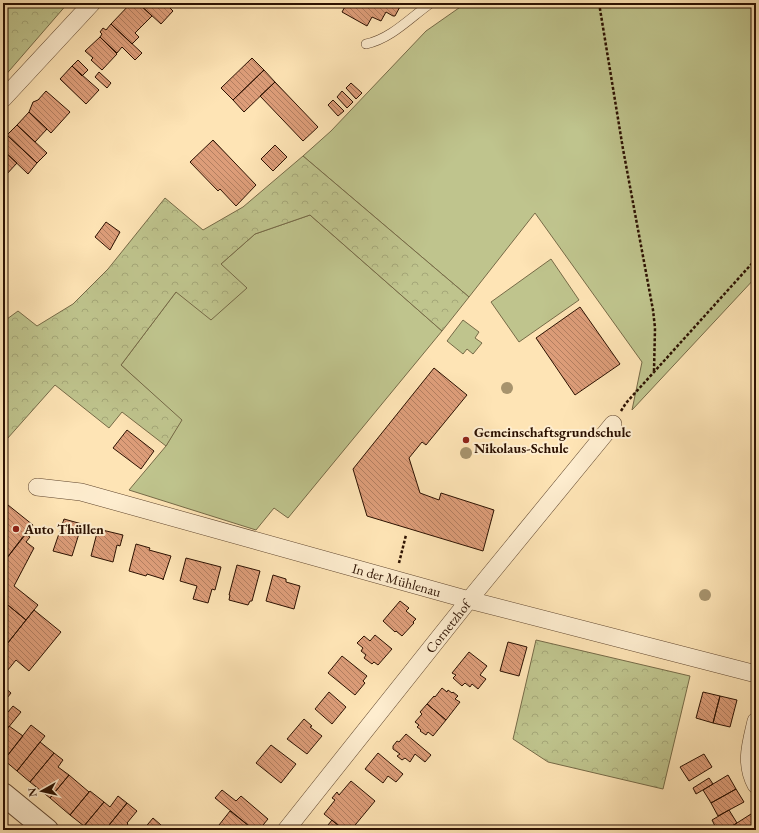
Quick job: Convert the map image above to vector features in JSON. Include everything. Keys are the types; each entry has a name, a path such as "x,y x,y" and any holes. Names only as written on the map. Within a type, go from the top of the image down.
{"street":[{"path":"3,99 92,3"},
{"name":"Cornetzhof","path":"286,830 469,600 613,424"},
{"name":"In der Mühlenau","path":"37,487 81,492 469,600 756,674"},
{"path":"756,721 749,753 749,769 756,785"},
{"path":"3,794 47,830"}],"lane":[{"path":"366,44 376,42 401,26 431,3"}],"path":[{"path":"599,3 623,149 653,310 655,328 654,372"},
{"path":"749,3 756,12"},
{"path":"613,424 626,403 756,259"},
{"path":"394,579 406,535"}],"green space":[{"path":"3,3 68,3 3,78"},
{"path":"466,3 756,3 756,277 632,410 642,362 535,213 469,297 303,156 331,131 426,31"},
{"path":"303,156 469,297 442,331 310,215 255,234 221,264 247,288 211,320 176,292 121,365 182,420 166,446 122,412 109,428 55,385 7,439 3,446 3,322 18,311 37,326 73,304 108,269 165,198 203,230 243,207"},
{"path":"310,215 442,331 288,518 274,508 256,530 129,490 166,446 181,420 121,365 176,292 221,264 255,234"},
{"path":"551,259 579,300 519,342 491,302"},
{"path":"463,320 479,332 475,338 482,343 473,354 467,349 463,354 447,341"},
{"path":"536,640 690,676 663,789 548,762 513,739"}],"building":[{"path":"131,3 138,3 152,16 135,33 139,37 132,44 111,24"},
{"path":"138,3 165,3 173,11 161,24"},
{"path":"347,3 402,3 395,16 386,12 381,21 372,17 367,26 342,12"},
{"path":"111,24 142,53 135,60 122,47 117,53 100,37 102,34 100,32 103,28 106,30"},
{"path":"100,37 117,54 102,70 91,60 93,58 85,51"},
{"path":"252,58 264,70 233,100 221,88"},
{"path":"78,60 88,70 82,76 72,66"},
{"path":"72,66 99,90 86,104 60,79"},
{"path":"264,70 275,82 244,112 233,100"},
{"path":"99,72 111,83 107,88 95,77"},
{"path":"275,82 318,127 303,141 260,96"},
{"path":"351,83 362,93 356,99 346,88"},
{"path":"46,91 70,112 51,133 29,112 33,102 38,100"},
{"path":"342,91 353,102 347,108 337,97"},
{"path":"333,100 344,111 338,116 328,105"},
{"path":"29,112 47,129 35,142 17,125"},
{"path":"17,125 47,153 37,163 7,135"},
{"path":"7,135 37,163 28,174 3,150 3,139"},
{"path":"213,140 256,185 236,206 220,189 218,191 190,162"},
{"path":"275,145 287,157 273,171 261,159"},
{"path":"3,150 17,163 5,176 3,175"},
{"path":"106,222 120,232 110,250 95,237"},
{"path":"580,307 620,364 575,395 536,338"},
{"path":"434,368 467,395 426,445 422,442 409,458 420,493 439,500 441,493 494,510 483,551 367,516 353,469"},
{"path":"127,430 154,451 141,469 113,448"},
{"name":"Auto Thüllen","path":"3,501 33,525 3,563"},
{"path":"64,519 82,524 72,556 53,551"},
{"path":"98,529 123,535 120,546 117,545 113,562 91,556"},
{"path":"25,534 30,537 26,542 34,548 14,586 38,605 26,620 3,601 3,563"},
{"path":"136,544 150,548 149,550 171,556 163,580 147,574 146,576 129,571"},
{"path":"186,558 221,567 215,590 212,589 208,603 193,599 197,586 180,581"},
{"path":"237,565 260,571 252,601 250,601 248,605 229,600"},
{"path":"273,575 286,579 286,582 300,586 294,609 266,601"},
{"path":"3,601 26,620 3,649"},
{"path":"400,601 409,608 406,611 416,619 402,636 383,621"},
{"path":"34,610 61,632 29,671 16,660 3,676 3,649"},
{"path":"375,635 392,649 378,665 374,662 372,664 364,658 366,655 361,651 363,648 357,643 364,636 370,641"},
{"path":"508,642 527,647 519,676 500,671"},
{"path":"469,652 487,666 480,675 486,679 478,689 472,684 470,687 465,683 462,686 453,678 456,675 452,673"},
{"path":"342,656 367,676 363,681 365,683 355,695 328,673"},
{"path":"3,686 11,693 3,703"},
{"path":"442,688 447,692 448,690 452,693 453,692 458,696 455,699 460,702 446,720 427,704"},
{"path":"329,692 346,707 332,724 315,709"},
{"path":"703,692 720,696 713,723 696,718"},
{"path":"720,696 737,700 730,727 713,723"},
{"path":"427,704 446,720 433,736 428,732 426,735 420,731 421,730 417,727 419,725 415,722 422,714 420,712"},
{"path":"13,706 21,712 3,734 3,718"},
{"path":"304,719 312,726 310,727 322,736 307,754 287,739"},
{"path":"31,725 45,736 17,771 4,760"},
{"path":"9,726 23,736 4,760 3,734"},
{"path":"406,734 431,755 425,762 415,754 410,762 405,758 402,760 397,756 400,754 393,749 393,746"},
{"path":"40,742 54,753 30,782 17,771"},
{"path":"271,745 296,764 281,783 256,763"},
{"path":"54,753 63,760 58,767 69,775 50,798 30,782"},
{"path":"378,753 403,774 396,782 388,776 383,783 365,769"},
{"path":"704,754 712,767 689,781 680,767"},
{"path":"69,775 89,792 70,815 50,798"},
{"path":"728,775 736,789 711,803 703,790"},
{"path":"709,778 713,784 696,794 693,788"},
{"path":"351,781 375,801 351,830 344,830 324,814 335,800 332,798 337,792 339,795"},
{"path":"736,789 744,802 718,816 711,803"},
{"path":"222,790 236,801 241,796 268,819 259,830 254,830 215,798"},
{"path":"90,791 104,802 84,826 70,815"},
{"path":"118,796 127,803 105,830 90,830 84,826 104,802 110,807"},
{"path":"127,803 137,811 127,823 128,824 126,827 130,830 105,830"},
{"path":"729,810 737,823 725,830 717,830 712,820"},
{"path":"230,811 254,830 225,830 219,825"},
{"path":"751,814 756,822 756,830 726,830"},
{"path":"153,818 161,825 157,830 143,830"},
{"path":"332,820 344,830 324,830"}],"place":[{"name":"Gemeinschaftsgrundschule Nikolaus-Schule","path":"466,440"},
{"name":"Auto Thüllen","path":"16,529"}]}
